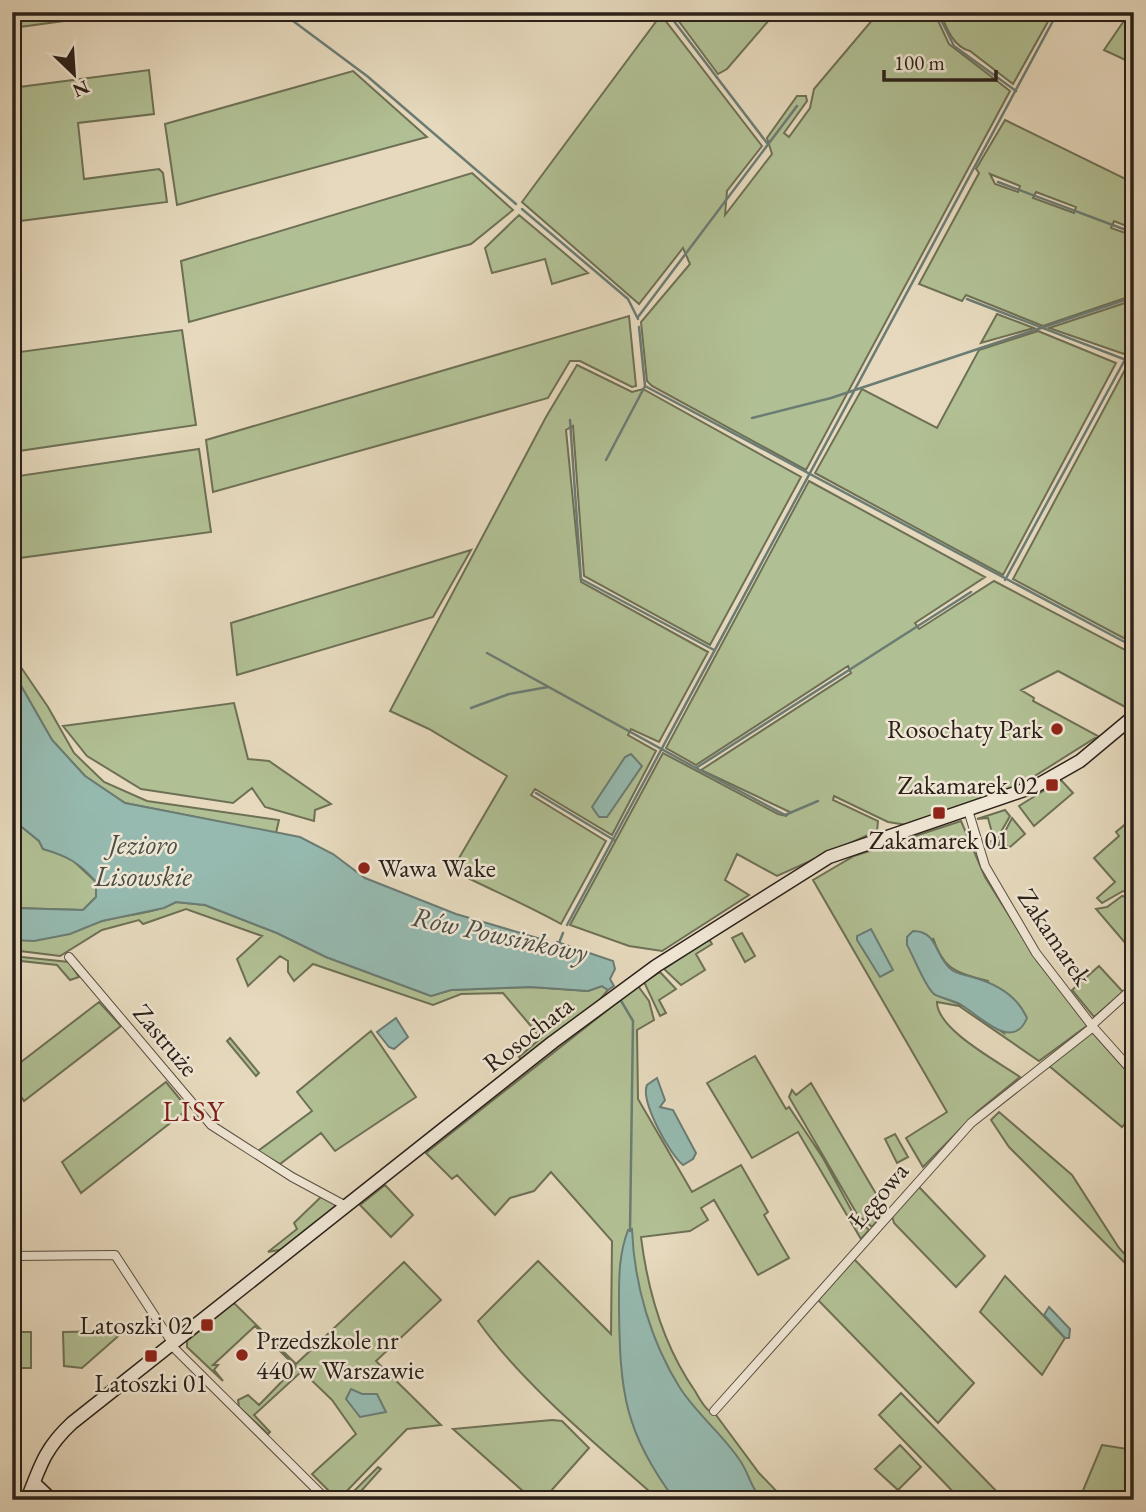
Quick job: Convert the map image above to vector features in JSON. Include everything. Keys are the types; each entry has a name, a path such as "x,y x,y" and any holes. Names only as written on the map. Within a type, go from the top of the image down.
{"street":[{"name":"Rosochata","path":"34,1483 42,1458 50,1445 72,1423 625,988 829,857 1025,790 1061,772 1134,716"},
{"name":"Zakamarek","path":"968,810 990,877 1036,953 1092,1026 1134,1073"},
{"name":"Zastruże","path":"69,957 211,1125 247,1150 346,1206"},
{"name":"Łęgowa","path":"714,1411 971,1123 1092,1026 1134,987"},
{"path":"12,1256 115,1255 172,1345 327,1500"},
{"path":"27,1500 34,1483 52,1500"}],"green space":[{"path":"12,12 130,12 12,28"},
{"path":"672,12 776,12 727,69 718,74"},
{"path":"879,12 934,12 949,44 1010,91 806,470 647,381 641,322 690,264 683,248 639,304 522,202 661,15 762,146 727,191 725,215 772,154 767,138 797,96 806,96 807,101 784,133 789,137 810,108 814,89"},
{"path":"940,12 1041,12 1050,18 1013,84 959,45 951,36"},
{"path":"1130,12 1134,12 1134,64 1104,50"},
{"path":"149,70 154,114 78,123 84,179 159,169 163,173 167,202 12,222 12,88"},
{"path":"353,71 427,137 177,205 165,124"},
{"path":"1005,120 1134,183 1134,229 1114,221 1111,228 1134,236 1134,295 1043,326 966,295 962,301 919,284 979,173 976,169","holes":["990,174 1020,186 1018,192 995,184","1036,192 1076,207 1074,213 1033,198"]},
{"path":"472,173 513,210 471,244 189,322 181,261"},
{"path":"519,215 588,273 552,284 545,259 492,273 485,248"},
{"path":"1134,300 1134,336 1124,354 1049,328"},
{"path":"997,314 1034,328 981,343"},
{"path":"629,316 636,386 632,387 580,361 570,361 548,398 213,492 206,440"},
{"path":"182,330 196,425 12,452 12,353"},
{"path":"1038,331 1116,363 1003,575 815,473 862,389 937,428 979,350"},
{"path":"1128,364 1134,366 1131,642 1013,579"},
{"path":"577,365 632,392 643,389 801,477 710,645 584,576 573,426 566,430 581,582 708,652 659,742 631,729 628,735 656,751 612,835 535,789 531,795 606,841 561,924 452,870 507,776 429,729 390,711 546,417"},
{"path":"199,449 211,532 12,559 12,477"},
{"path":"809,481 985,577 915,623 919,629 994,581 1125,650 1134,646 1134,708 1131,710 1058,671 1021,690 1034,698 1033,701 1098,736 1022,784 907,825 888,822 834,796 833,800 878,821 877,831 777,876 737,854 725,880 749,895 662,951 629,946 570,925 663,753 778,814 786,816 790,812 701,770 851,673 848,666 696,765 666,748"},
{"path":"471,550 433,617 237,675 231,623"},
{"path":"12,654 48,707 74,753 104,782 147,801 279,820 276,833 125,803 85,776 52,740 12,670"},
{"path":"234,703 248,759 269,761 331,804 315,810 314,821 265,807 252,788 233,803 141,789 87,756 63,726"},
{"path":"1061,780 1073,793 1034,826 1019,806"},
{"path":"1005,810 1010,816 994,844 985,846 984,844 994,840 988,818 977,819"},
{"path":"1134,817 1134,837 1131,834 1127,838 1134,845 1134,895 1123,891 1102,903 1097,898 1115,882 1094,858 1119,836 1116,832"},
{"path":"1012,818 1025,834 1010,847 998,845"},
{"path":"12,819 39,841 43,849 68,856 96,882 96,897 83,910 12,908"},
{"path":"961,821 985,877 1038,962 1088,1025 1039,1061 959,1006 937,1002 940,1013 958,1034 1020,1077 977,1112 923,1167 906,1138 947,1112 813,880 854,856","holes":["933,938 947,964 959,972 988,981 1004,1033 964,1006 934,994"]},
{"path":"1122,896 1128,897 1134,903 1134,939 1127,945 1096,909 1107,907"},
{"path":"176,902 205,905 277,933 326,957 431,996 451,990 531,987 588,991 602,986 608,990 598,1002 522,1061 519,1057 541,1038 503,993 461,994 433,1005 313,964 294,981 288,972 288,961 280,956 248,986 237,959 262,936 186,909 143,924 139,920 102,930 60,956 12,950 12,940 58,935"},
{"path":"742,933 755,956 745,962 732,938"},
{"path":"709,939 712,944 696,954 705,970 681,985 664,969"},
{"path":"12,956 69,962 79,977 70,980 57,965 12,960"},
{"path":"1099,966 1123,992 1094,1017 1072,990"},
{"path":"660,972 676,989 659,1000 666,1013 660,1016 644,982"},
{"path":"638,986 649,1001 654,1020 637,1030 638,1099 692,1192 741,1165 768,1212 764,1215 789,1258 758,1275 714,1200 701,1208 708,1220 690,1231 641,1237 653,1298 674,1355 702,1402 716,1415 759,1473 785,1500 659,1500 540,1392 517,1369 478,1321 538,1261 611,1334 612,1241 551,1172 534,1191 510,1198 495,1215 457,1175 452,1179 426,1153"},
{"path":"99,1002 121,1026 24,1101 12,1083 12,1069"},
{"path":"371,1031 416,1097 335,1151 321,1133 280,1164 258,1151 312,1111 297,1092"},
{"path":"1092,1032 1134,1079 1134,1114 1122,1127 1048,1065"},
{"path":"230,1038 259,1073 256,1076 227,1041"},
{"path":"755,1056 786,1109 789,1107 823,1158 855,1217 869,1230 861,1239 798,1132 752,1158 707,1083"},
{"path":"166,1082 188,1109 81,1193 62,1162"},
{"path":"811,1083 886,1211 872,1227 857,1214 789,1097 792,1090 796,1095"},
{"path":"999,1112 1072,1175 1119,1248 1134,1264 1134,1272 1009,1147 991,1120"},
{"path":"895,1134 908,1157 897,1163 885,1139"},
{"path":"385,1185 413,1215 391,1237 360,1205"},
{"path":"919,1187 985,1256 956,1287 894,1223 892,1216"},
{"path":"323,1195 335,1202 335,1209 284,1249 268,1252 297,1229 294,1223"},
{"path":"854,1259 974,1383 938,1423 818,1300"},
{"path":"404,1262 441,1300 376,1361 441,1425 407,1429 338,1500 312,1474 356,1434 332,1400 302,1371 254,1415 270,1432 268,1434 239,1407 238,1400 248,1395 259,1405 296,1367 255,1326 213,1365 218,1365 214,1370 223,1381 187,1347 187,1341 234,1303 296,1364"},
{"path":"1005,1276 1065,1338 1042,1375 980,1312"},
{"path":"124,1331 82,1368 64,1366 63,1332"},
{"path":"12,1332 31,1332 31,1368 12,1368"},
{"path":"901,1393 1005,1500 961,1500 879,1415"},
{"path":"562,1421 589,1448 543,1500 533,1500 453,1429"},
{"path":"900,1445 921,1467 898,1490 875,1469"},
{"path":"1102,1445 1134,1450 1134,1497 1089,1491 1086,1500 1079,1500"},
{"path":"378,1467 381,1469 353,1500 345,1500"}],"water":[{"name":"Jezioro Lisowskie","path":"12,670 52,740 85,776 125,803 300,837 333,854 365,878 456,914 548,941 552,948 557,942 613,961 615,969 610,979 614,986 608,990 602,986 588,991 531,987 451,990 431,996 326,957 277,933 205,905 176,902 164,908 102,921 70,934 34,941 12,940 12,908 83,910 96,897 96,882 72,861 43,849 39,841 12,819"},
{"path":"631,754 642,766 607,817 599,817 592,807 625,757"},
{"path":"871,929 893,970 880,977 857,940 857,936"},
{"path":"913,931 928,935 946,965 952,970 988,983 1011,997 1027,1018 1021,1028 1005,1032 960,1004 934,994 907,945 907,937"},
{"path":"396,1018 408,1037 394,1049 389,1047 377,1032"},
{"path":"657,1078 665,1100 660,1107 673,1110 696,1153 693,1159 683,1165 664,1140 648,1103 647,1085"},
{"path":"632,1229 640,1291 653,1332 670,1370 694,1407 743,1465 756,1491 764,1500 675,1500 645,1453 628,1410 621,1364 620,1269 628,1230"},
{"path":"1049,1307 1070,1329 1069,1338 1065,1338 1044,1315"},
{"path":"351,1389 362,1394 377,1394 386,1412 360,1417 346,1399"}],"waterway":[{"path":"281,12 367,76 516,204"},
{"path":"667,12 767,143"},
{"path":"937,12 954,46 1016,91"},
{"path":"567,925 1054,19"},
{"path":"638,317 797,106"},
{"path":"998,182 1134,233"},
{"path":"522,209 628,299 638,319"},
{"path":"752,418 831,398 1134,297"},
{"path":"967,299 1134,363"},
{"path":"606,460 645,386 639,327"},
{"path":"1005,580 1134,343"},
{"path":"645,386 1134,647"},
{"path":"570,420 581,579 714,650"},
{"path":"487,653 696,768 971,592"},
{"path":"471,708 509,694 548,687"},
{"path":"696,768 785,815 818,801"},
{"path":"536,793 614,840"},
{"path":"559,943 563,933"},
{"name":"Rów Powsinkowy","path":"620,999 633,1021 630,1231"}],"place":[{"name":"Rosochaty Park","path":"1057,729"},
{"name":"Zakamarek 02","path":"1052,785"},
{"name":"Zakamarek 01","path":"939,813"},
{"name":"Wawa Wake","path":"364,868"},
{"name":"Latoszki 02","path":"207,1325"},
{"name":"Przedszkole nr 440 w Warszawie","path":"242,1355"},
{"name":"Latoszki 01","path":"151,1356"}],"district":[{"name":"LISY","path":"194,1111"}]}
